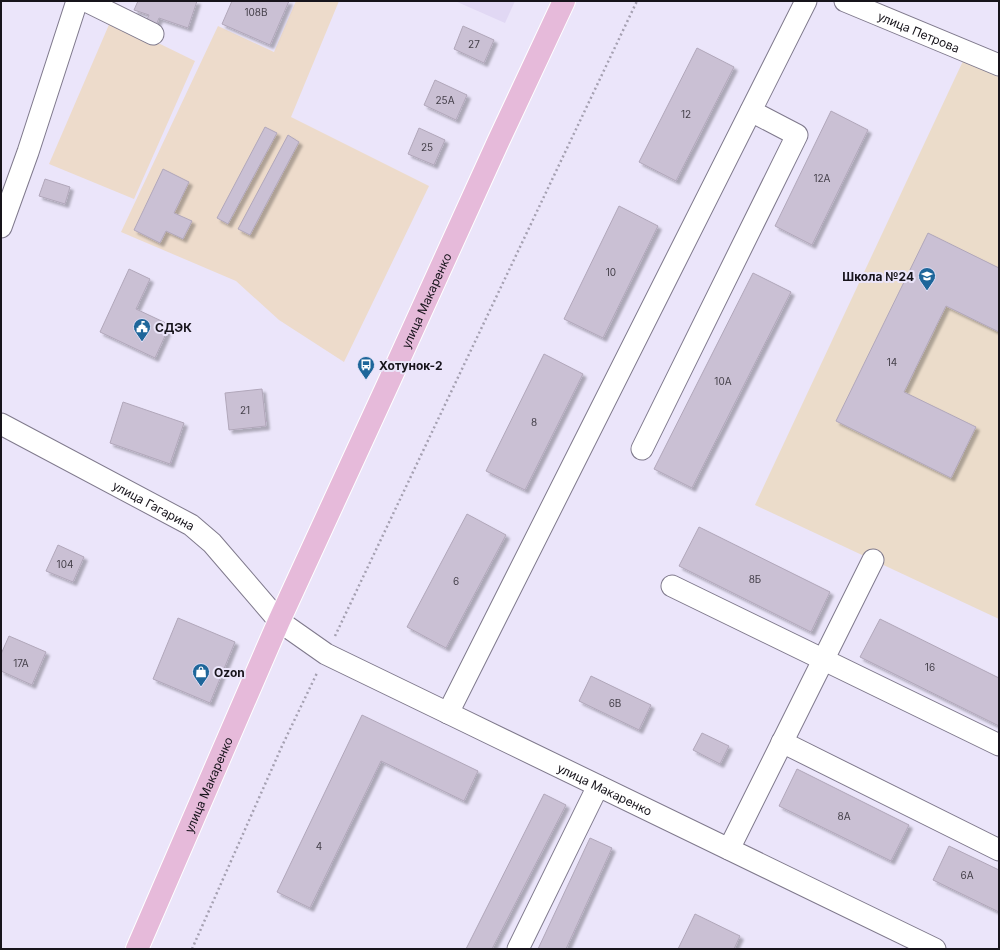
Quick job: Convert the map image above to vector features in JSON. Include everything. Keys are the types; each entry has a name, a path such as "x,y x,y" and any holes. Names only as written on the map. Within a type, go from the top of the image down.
{"main road":[{"name":"улица Макаренко","path":"137,949 279,621 564,1"}],"street":[{"path":"1,227 28,152 77,1"},
{"path":"86,1 153,34"},
{"path":"448,714 806,1"},
{"name":"улица Петрова","path":"845,1 997,59"},
{"path":"642,449 797,135 751,111"},
{"name":"улица Гагарина","path":"1,424 191,525 212,543 279,621"},
{"path":"729,849 873,560"},
{"path":"672,586 999,745"},
{"name":"улица Макаренко","path":"279,621 326,654 935,949"},
{"path":"782,742 999,850"},
{"path":"518,949 598,786"}],"path":[{"path":"192,949 282,746 637,1"}],"shaded area":[{"path":"296,1 339,1 291,117 429,186 344,362 279,320 236,281 121,232 218,26 274,52"},
{"path":"455,1 515,1 505,23"},
{"path":"111,20 195,61 134,199 49,164"},
{"name":"Школа №24","path":"963,61 999,77 999,619 755,505"}],"building":[{"path":"138,1 197,1 188,28 159,18 155,28 145,24 149,15 134,10"},
{"path":"232,1 289,1 270,45 222,24"},
{"path":"463,26 494,40 484,63 454,49"},
{"path":"697,48 734,67 676,181 639,162"},
{"path":"435,80 467,95 456,120 424,105"},
{"path":"831,111 868,130 812,245 775,226"},
{"path":"265,127 277,133 228,224 217,218"},
{"path":"419,128 445,140 434,165 408,154"},
{"path":"288,135 299,142 250,235 238,229"},
{"path":"163,169 189,182 174,213 192,221 183,239 166,231 160,243 134,230"},
{"path":"45,179 70,187 65,204 39,196"},
{"path":"619,206 658,226 603,338 564,319"},
{"path":"928,233 999,268 999,332 946,306 904,392 976,427 951,478 836,421"},
{"path":"129,269 150,279 136,309 170,325 155,358 100,332"},
{"path":"753,273 791,292 692,488 654,469"},
{"path":"544,354 583,374 525,490 486,471"},
{"path":"262,389 266,426 229,430 225,393"},
{"path":"123,402 184,423 170,464 110,443"},
{"path":"467,514 506,535 446,648 407,627"},
{"path":"699,527 830,592 811,632 679,566"},
{"path":"58,545 84,557 73,582 46,571"},
{"path":"178,618 235,642 210,703 153,679"},
{"path":"880,619 999,678 999,726 860,657"},
{"path":"9,636 46,652 32,685 1,671 1,654"},
{"path":"591,676 651,705 639,730 579,701"},
{"path":"362,715 478,771 464,801 381,761 310,908 277,892"},
{"path":"702,733 729,746 720,764 693,750"},
{"path":"797,769 909,825 891,861 779,806"},
{"path":"544,794 566,805 492,949 466,949"},
{"path":"590,838 612,848 566,949 538,949"},
{"path":"949,846 999,870 999,912 933,880"},
{"path":"695,914 740,936 734,949 678,949"}],"place":[{"name":"Школа №24","path":"927,291"},
{"name":"СДЭК","path":"142,342"},
{"name":"Хотунок-2","path":"366,380"},
{"name":"Ozon","path":"201,687"}]}
